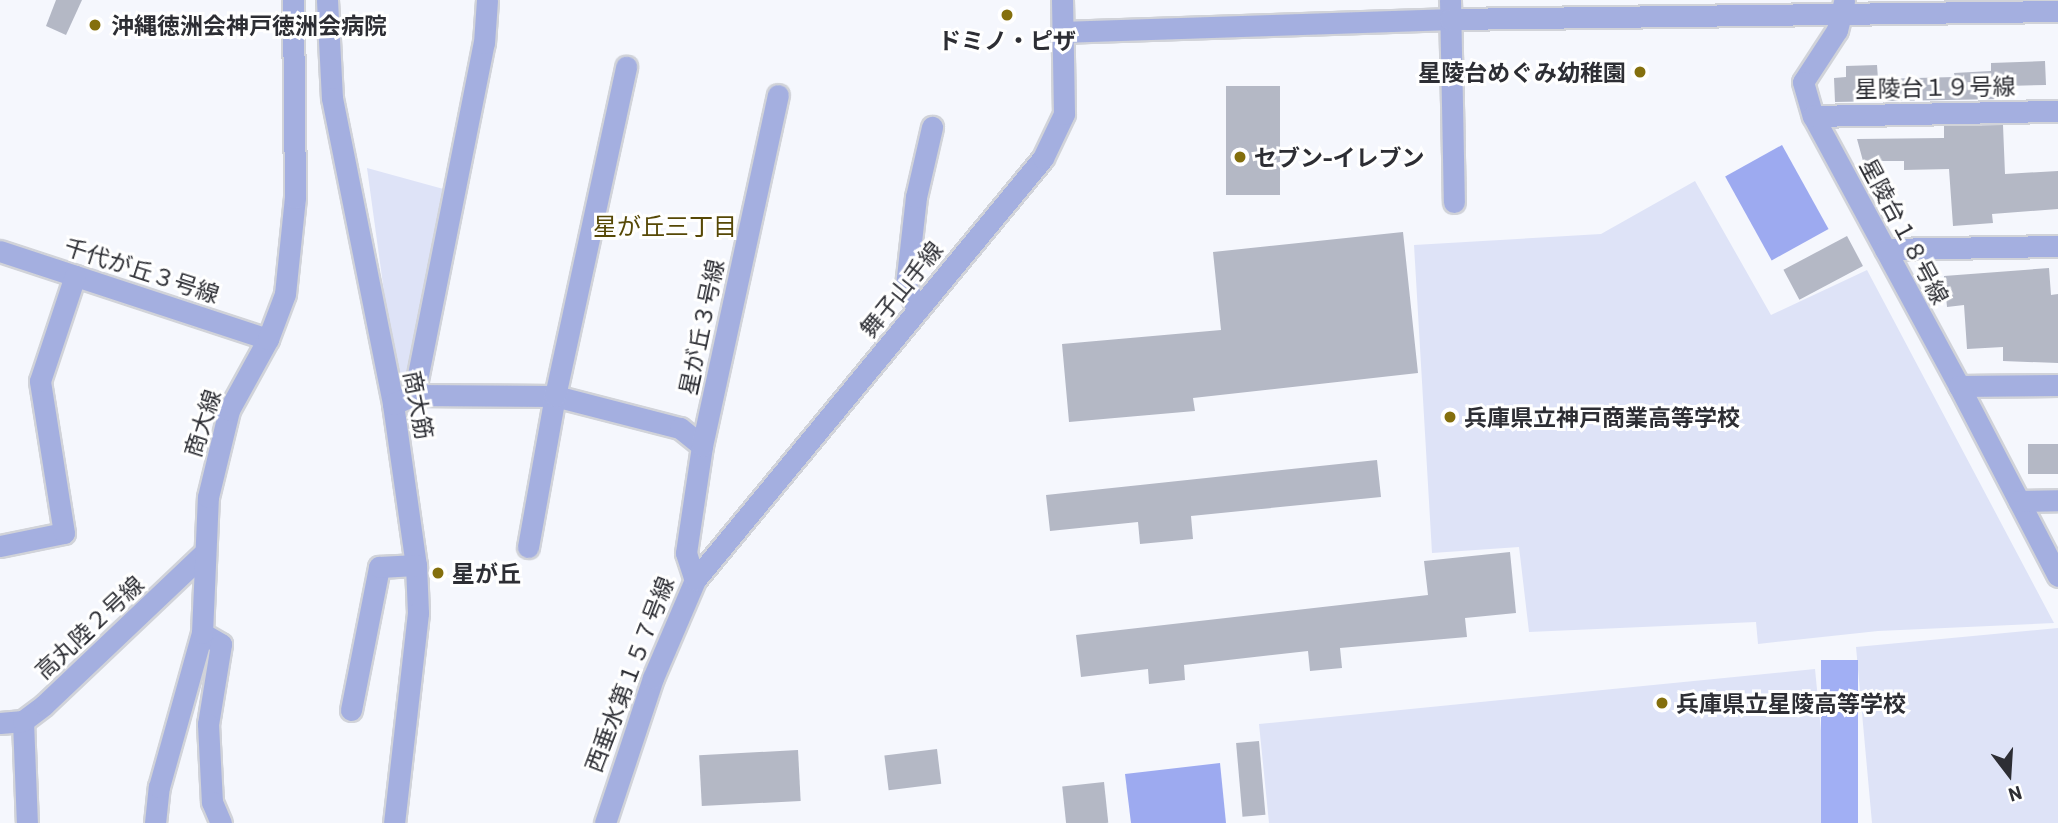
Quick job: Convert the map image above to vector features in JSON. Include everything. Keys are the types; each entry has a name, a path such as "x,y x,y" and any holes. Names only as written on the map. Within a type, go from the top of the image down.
{"street":[{"name":"商大線","path":"155,823 159,787 202,633 208,496 229,410 268,339 285,294 295,198 293,0"},
{"name":"商大筋","path":"327,0 332,98 393,404 416,565 416,626 394,823"},
{"path":"414,395 484,43 487,0"},
{"name":"舞子山手線","path":"695,580 1043,158 1064,114 1062,0"},
{"path":"1063,32 1450,9 1844,6 2058,11"},
{"name":"星陵台１８号線","path":"1844,6 1803,82 1813,116 2058,576"},
{"path":"1450,9 1454,202"},
{"path":"528,547 555,396 626,67"},
{"name":"星が丘３号線","path":"702,446 778,95"},
{"name":"星陵台１９号線","path":"1813,116 2058,111"},
{"path":"918,310 906,286 916,197 932,127"},
{"path":"1885,249 2058,246"},
{"name":"千代が丘３号線","path":"0,251 268,339"},
{"path":"0,546 64,533 40,381 75,276"},
{"path":"1959,386 2058,385"},
{"path":"393,404 414,395 555,396 680,428 702,446"},
{"name":"西垂水第１５７号線","path":"605,823 653,678 695,580 686,554 702,446"},
{"path":"2019,501 2058,500"},
{"name":"高丸陸２号線","path":"23,721 205,552"},
{"path":"351,710 379,567 416,565"},
{"path":"202,633 221,644 208,724 212,802 220,823"},
{"path":"0,723 23,721 27,823"}],"shaded area":[{"path":"1782,145 1829,229 1772,260 1725,177"},
{"path":"367,168 447,190 408,390 398,394"},
{"path":"1695,181 1771,315 1867,270 2054,623 1878,631 1758,644 1756,622 1529,632 1519,547 1432,553 1414,245 1601,234"},
{"path":"2058,628 2058,823 1872,823 1856,647"},
{"path":"1821,660 1858,660 1858,823 1821,823"},
{"path":"1815,669 1830,823 1269,823 1259,724"},
{"path":"1220,763 1226,823 1131,823 1125,774"}],"building":[{"path":"56,0 82,0 66,35 46,26"},
{"path":"2045,61 2046,85 2006,86 2002,99 1835,102 1834,78 1846,77 1846,66 1877,65 1878,79 1955,77 1954,73 1991,71 1991,63"},
{"path":"1226,86 1280,86 1280,195 1226,195"},
{"path":"2003,125 2005,174 2058,171 2058,209 1992,214 1993,223 1953,226 1949,169 1904,170 1904,161 1863,161 1857,139 1944,138 1944,126"},
{"path":"1403,232 1418,373 1193,398 1195,411 1069,422 1062,344 1221,330 1213,252"},
{"path":"1847,236 1863,266 1799,300 1783,270"},
{"path":"2049,268 2051,295 2058,294 2058,363 2003,361 2003,347 1967,349 1964,305 1947,307 1944,276"},
{"path":"2028,444 2058,444 2058,474 2028,474"},
{"path":"1377,460 1381,497 1191,516 1193,539 1140,544 1138,522 1050,531 1046,495"},
{"path":"1510,552 1516,613 1465,618 1467,637 1340,648 1342,668 1310,671 1308,651 1184,665 1185,680 1149,684 1148,669 1081,677 1076,635 1428,595 1424,561"},
{"path":"1259,741 1265,815 1243,817 1236,743"},
{"path":"937,749 941,784 889,790 884,755"},
{"path":"798,750 801,801 702,806 699,755"},
{"path":"1104,782 1108,823 1066,823 1062,786"}],"place":[{"name":"ドミノ・ピザ","path":"1007,15"},
{"name":"沖縄徳洲会神戸徳洲会病院","path":"95,25"},
{"name":"星陵台めぐみ幼稚園","path":"1640,72"},
{"name":"セブン-イレブン","path":"1240,157"},
{"name":"兵庫県立神戸商業高等学校","path":"1450,417"},
{"name":"星が丘","path":"438,573"},
{"name":"兵庫県立星陵高等学校","path":"1662,703"}],"district":[{"name":"星が丘三丁目","path":"665,226"}]}
